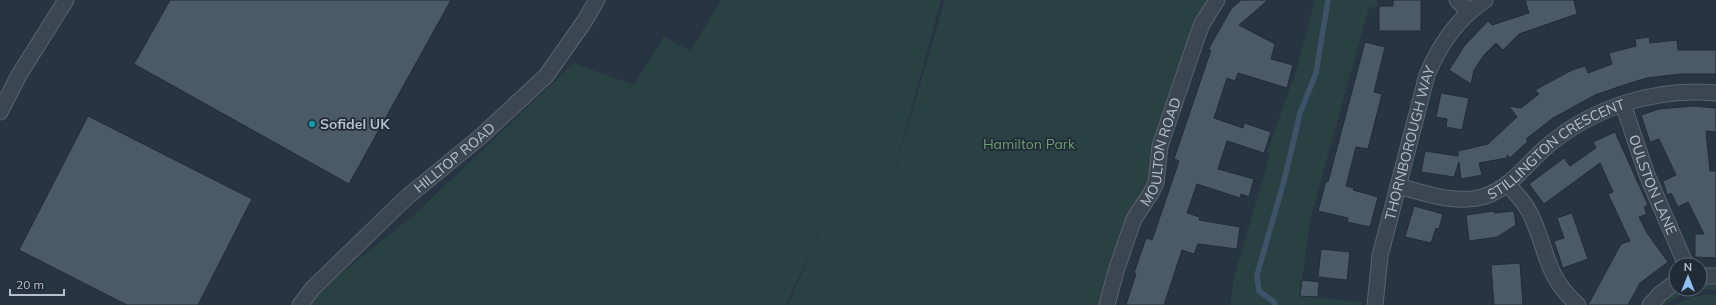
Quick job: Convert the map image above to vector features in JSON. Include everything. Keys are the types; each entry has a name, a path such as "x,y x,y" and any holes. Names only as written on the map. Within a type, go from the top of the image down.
{"street":[{"path":"0,112 19,75 66,0"},
{"name":"HILLTOP ROAD","path":"300,305 313,288 407,197 479,138 546,76 584,22 597,0"},
{"name":"MOULTON ROAD","path":"1108,305 1116,270 1129,233 1138,213 1156,183 1160,146 1196,40 1202,24 1217,0"},
{"path":"1457,0 1469,12"},
{"name":"THORNBOROUGH WAY","path":"1375,305 1380,256 1427,75 1440,49 1469,12 1485,0"},
{"name":"STILLINGTON CRESCENT","path":"1398,186 1439,197 1460,200 1485,196 1508,184 1545,149 1569,130 1595,116 1623,104 1661,94 1685,92 1716,93"},
{"name":"OULSTON LANE","path":"1623,104 1647,175 1683,257"},
{"path":"1508,184 1523,202 1529,213 1556,281 1578,305"},
{"path":"1650,305 1668,288"}],"green space":[{"name":"Hamilton Park","path":"721,0 941,0 894,173 945,0 1208,0 1191,31 1154,140 1151,151 1148,182 1126,219 1109,268 1100,305 788,305 819,233 786,305 302,305 415,214 574,63 634,85 664,36 690,51"},
{"path":"1315,0 1377,0 1377,7 1371,7 1368,11 1310,220 1300,296 1362,302 1362,305 1230,305 1234,277 1270,155 1267,153 1297,68"},
{"path":"1708,284 1716,285 1716,290 1708,290"},
{"path":"1708,295 1716,295 1716,305 1675,305 1691,297 1708,297"},
{"path":"1668,297 1678,297 1668,303 1660,305"}],"building":[{"name":"Sofidel UK","path":"170,0 451,0 349,184 134,64"},
{"path":"1241,0 1268,0 1239,25 1275,44 1271,59 1293,65 1287,88 1238,73 1235,81 1227,78 1214,118 1243,128 1244,123 1271,132 1264,153 1227,141 1218,169 1254,179 1249,197 1241,194 1240,198 1197,184 1187,213 1200,217 1199,220 1240,227 1237,249 1198,244 1194,254 1182,250 1164,305 1126,305 1136,274 1134,273 1146,238 1152,240 1179,161 1174,159 1211,50 1208,50 1231,9"},
{"path":"1393,0 1421,0 1421,31 1379,31 1379,6 1393,6"},
{"path":"1525,0 1574,0 1577,14 1519,34 1503,50 1496,43 1484,55 1474,70 1471,84 1449,70 1465,45 1488,21 1492,25 1529,13"},
{"path":"1649,37 1650,43 1677,40 1678,50 1716,50 1716,74 1680,74 1647,78 1595,95 1553,118 1526,139 1528,141 1510,158 1507,155 1507,158 1479,163 1482,175 1461,179 1459,162 1454,177 1421,172 1425,151 1458,156 1458,151 1488,144 1517,117 1509,106 1521,108 1539,94 1535,90 1572,70 1585,66 1588,73 1612,64 1609,53 1636,46 1635,39"},
{"path":"1365,42 1385,47 1374,92 1382,94 1368,149 1356,147 1346,186 1354,188 1353,190 1378,197 1370,227 1347,222 1348,218 1318,211 1326,181 1328,182"},
{"path":"1441,93 1469,98 1462,130 1446,127 1447,119 1436,117"},
{"path":"1694,106 1716,108 1716,132 1706,131 1710,171 1716,171 1716,258 1695,257 1695,234 1704,234 1688,202 1678,207 1671,193 1667,195 1663,181 1676,175 1659,139 1650,142 1641,115 1659,109"},
{"path":"88,116 252,199 198,305 127,305 19,250"},
{"path":"1615,132 1648,205 1644,207 1647,214 1639,217 1647,233 1668,262 1640,283 1628,305 1588,305 1621,244 1630,241 1608,194 1613,192 1600,163 1544,204 1529,184 1564,158 1570,166 1596,148 1593,142"},
{"path":"1414,206 1443,214 1439,229 1436,228 1431,243 1405,237"},
{"path":"1494,211 1494,213 1514,211 1516,225 1497,237 1469,241 1466,215"},
{"path":"1572,213 1588,259 1563,268 1554,241 1564,238 1557,218"},
{"path":"1321,249 1350,252 1347,280 1318,277"},
{"path":"1520,263 1523,305 1494,305 1491,265"},
{"path":"1302,280 1319,282 1318,297 1300,296"}],"waterway":[{"path":"1275,305 1274,302 1259,291 1257,275 1284,181 1300,113 1316,73 1328,0"}],"place":[{"name":"Sofidel UK","path":"312,124"}]}
